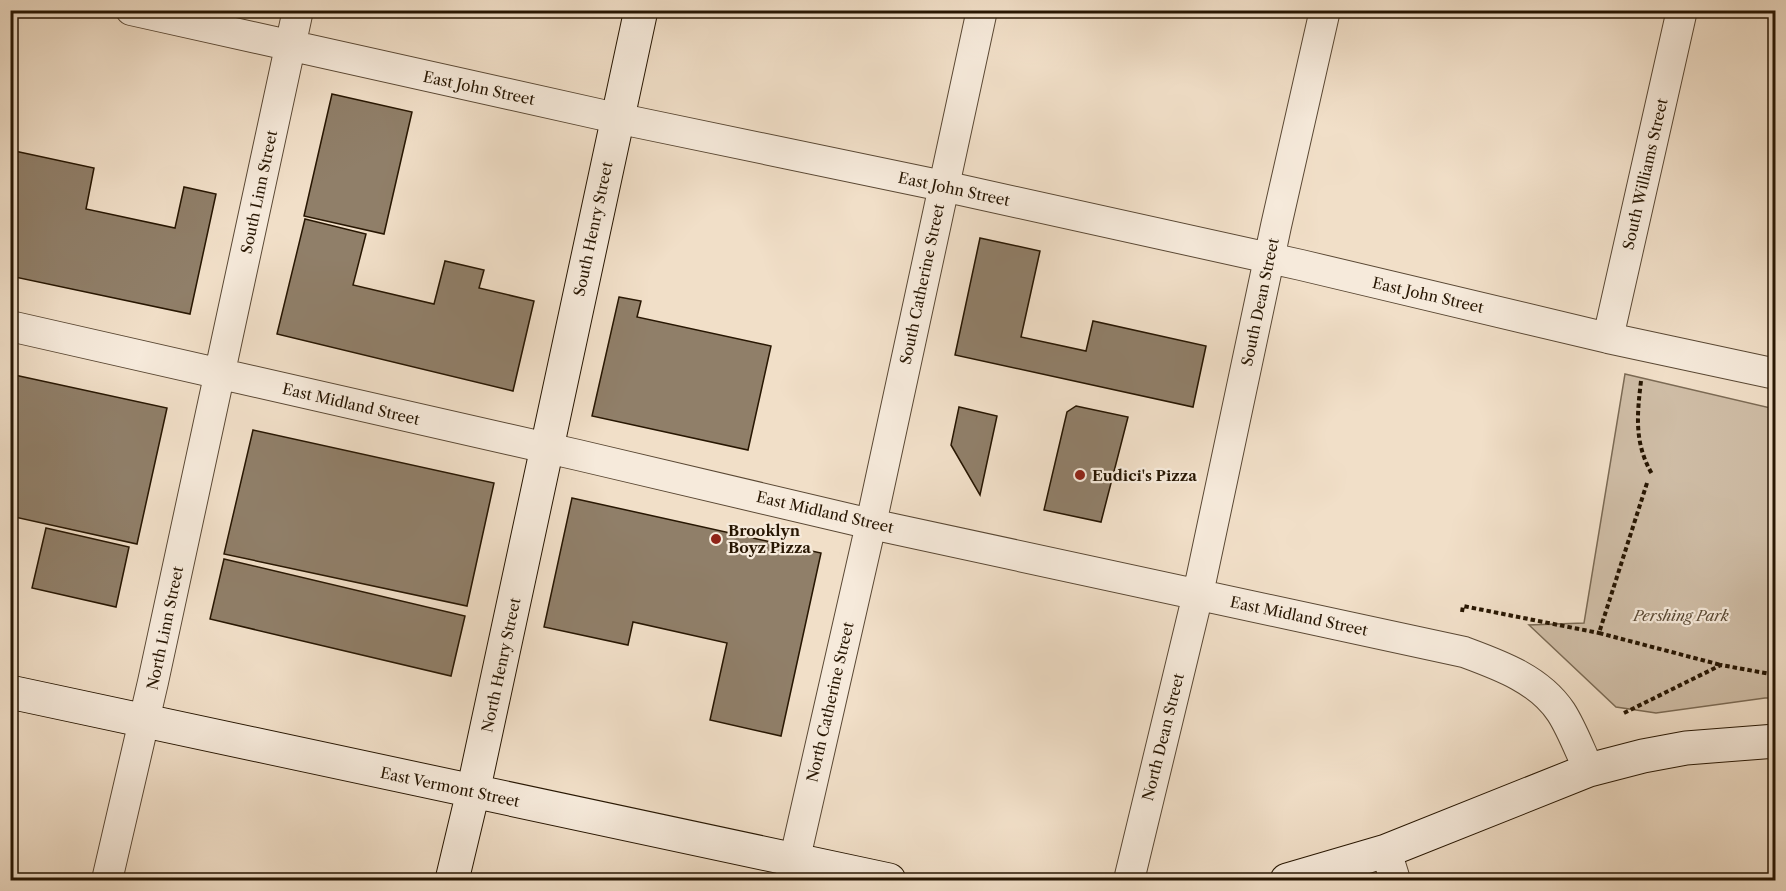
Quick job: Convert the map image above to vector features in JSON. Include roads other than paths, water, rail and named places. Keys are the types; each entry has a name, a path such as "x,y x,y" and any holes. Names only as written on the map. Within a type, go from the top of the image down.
{"main road":[{"name":"South Henry Street","path":"547,448 640,10"},
{"name":"North Henry Street","path":"452,880 547,448"},
{"name":"East Vermont Street","path":"10,692 473,792 792,870 889,880"},
{"path":"1287,880 1391,866 1589,770 1686,748 1776,741"}],"street":[{"name":"East John Street","path":"131,10 616,118 943,186 1608,338 1776,374"},
{"name":"South Linn Street","path":"220,374 298,10"},
{"name":"South Catherine Street","path":"871,524 982,10"},
{"name":"South Dean Street","path":"1197,594 1325,10"},
{"name":"South Williams Street","path":"1608,338 1682,10"},
{"name":"East Midland Street","path":"10,326 871,524 1464,652 1505,667 1536,686 1560,711 1589,770"},
{"name":"North Linn Street","path":"106,880 144,720 220,374"},
{"name":"North Catherine Street","path":"792,870 871,524"},
{"name":"North Dean Street","path":"1129,880 1197,594"}],"place":[{"name":"Eudici's Pizza","path":"1080,475"},
{"name":"Brooklyn Boyz Pizza","path":"716,539"}],"park label":[{"name":"Pershing Park","path":"1681,615"}]}
